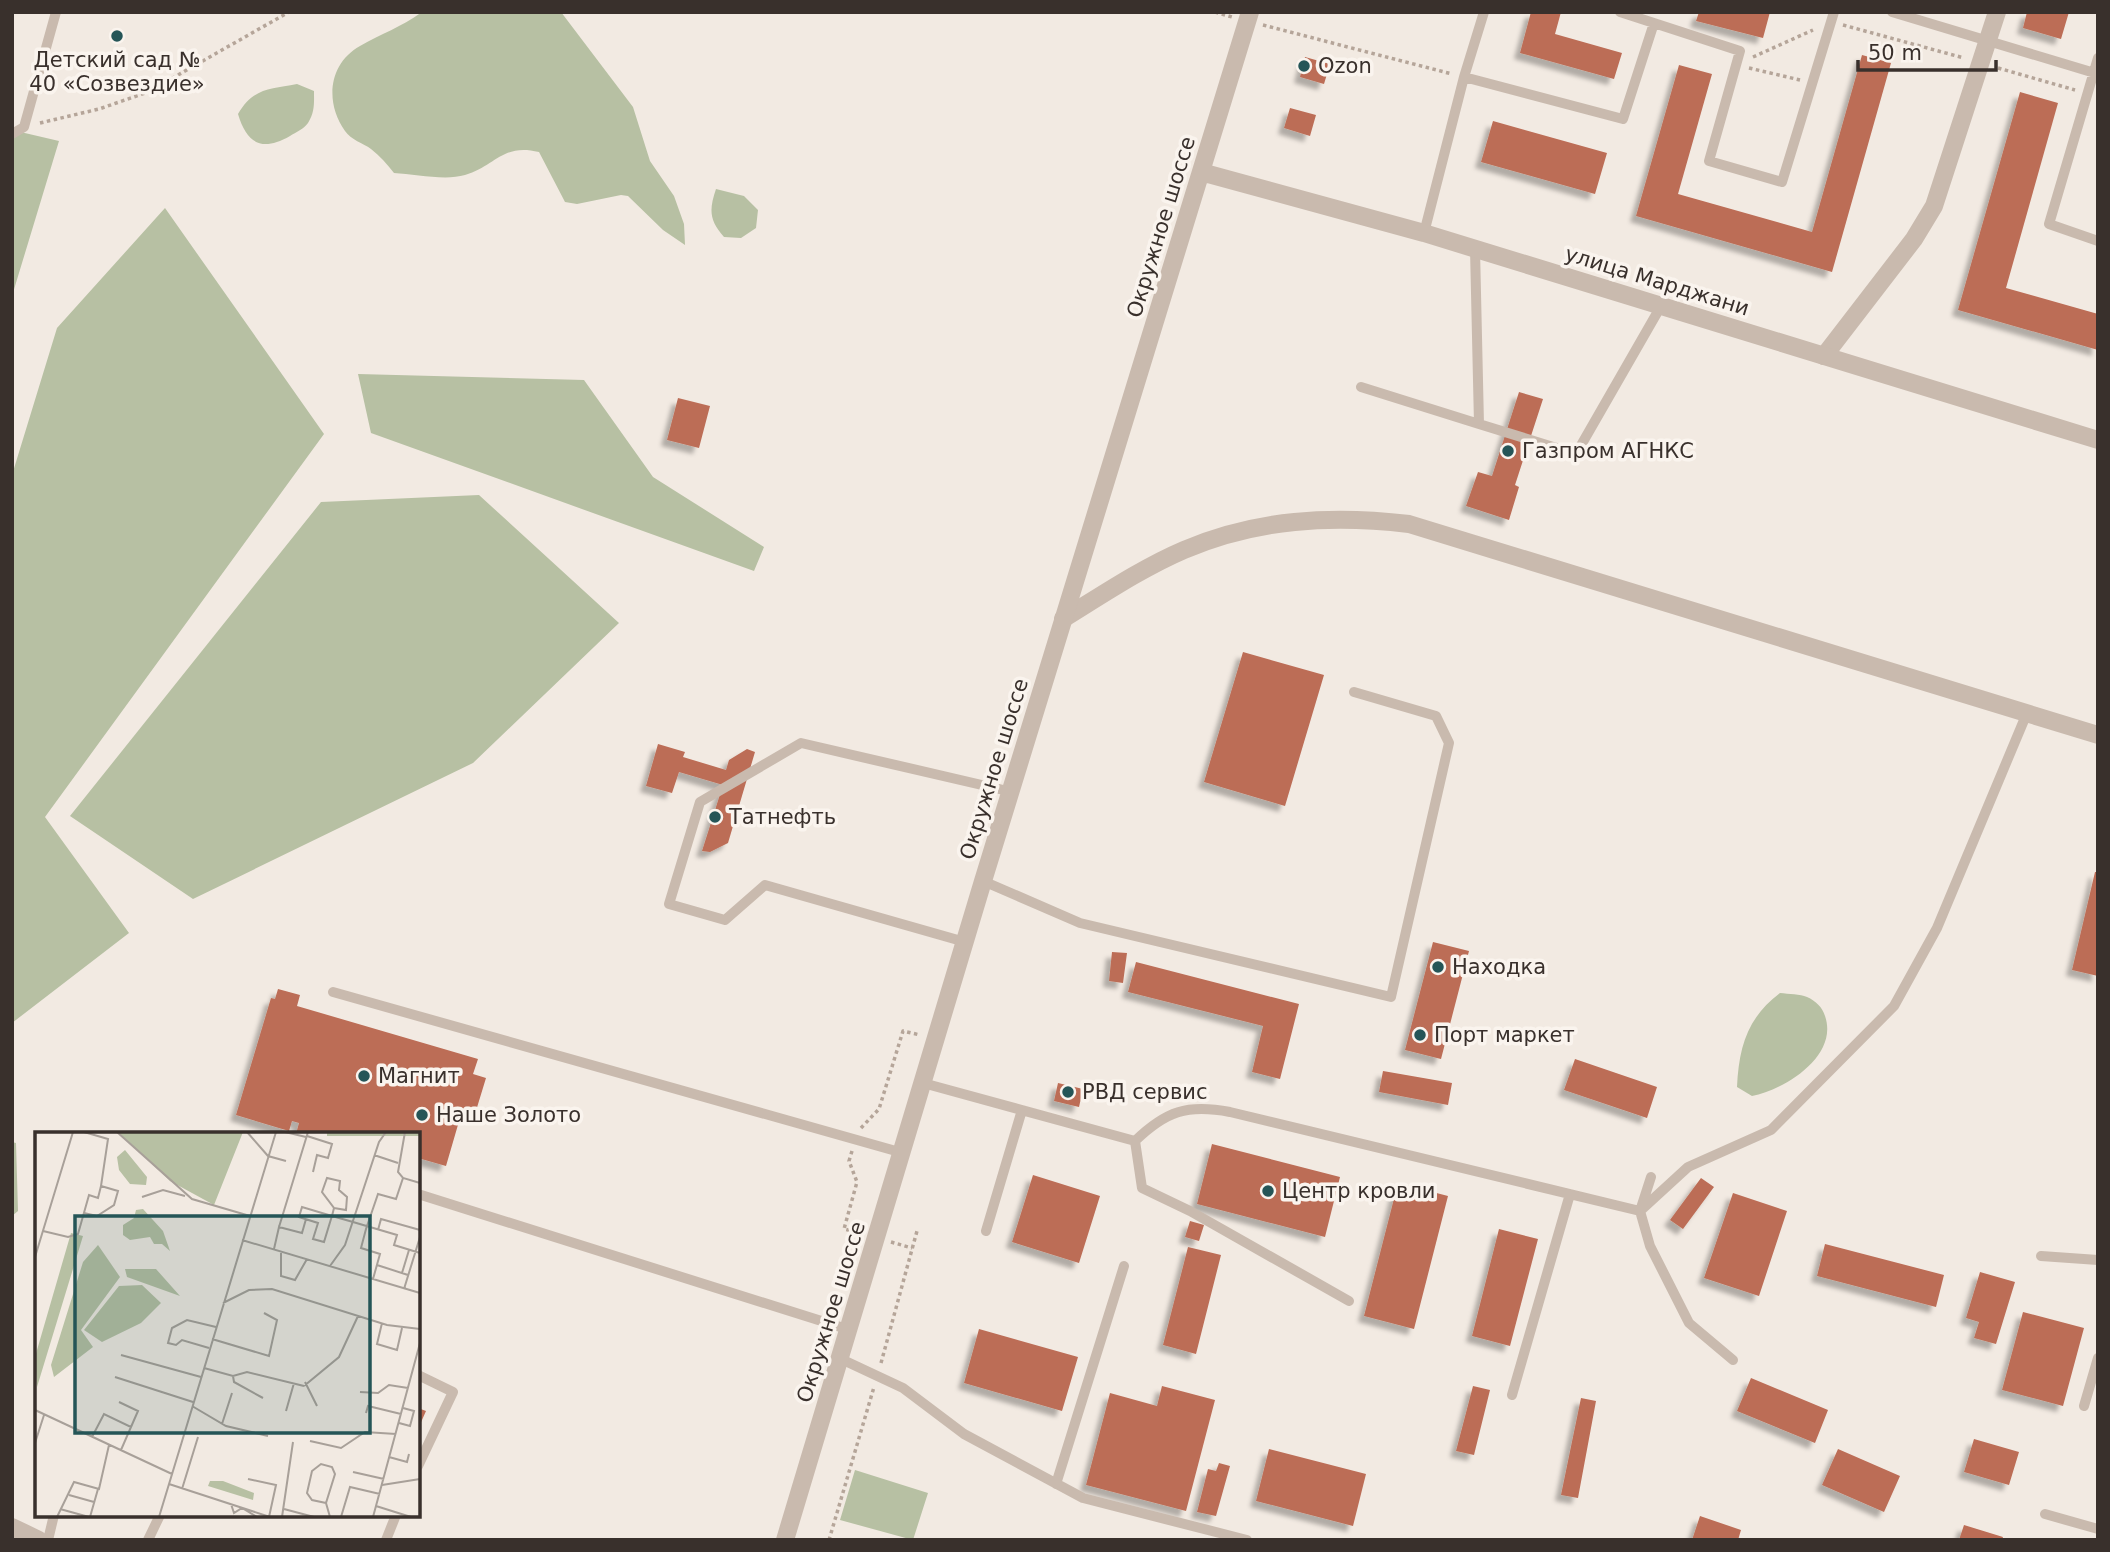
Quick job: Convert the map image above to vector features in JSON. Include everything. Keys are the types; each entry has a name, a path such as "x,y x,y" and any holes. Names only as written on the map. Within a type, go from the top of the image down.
{"street":[{"path":"1824,356 1914,239 1934,206 1997,12"},
{"name":"Окружное шоссе","path":"785,1540 983,881 1249,17"},
{"name":"улица Марджани","path":"1201,172 1424,233 2098,440"},
{"path":"1063,619 1183,550 1244,529 1299,519 1355,517 1409,524 2098,734"},
{"path":"12,1527 40,1540"}],"lane":[{"path":"12,134 24,127 56,12"},
{"path":"1424,233 1464,77 1484,12"},
{"path":"1620,12 1740,51 1709,161 1782,182 1833,17"},
{"path":"1892,12 2095,73"},
{"path":"1464,77 1623,119 1654,23"},
{"path":"2098,58 2049,224 2098,241"},
{"path":"1475,249 1479,424"},
{"path":"1362,387 1576,454 1661,306"},
{"path":"983,881 1080,923 1391,997 1449,743 1436,716 1354,692"},
{"path":"1640,1211 1688,1167 1771,1130 1894,1006 1937,928 2027,713"},
{"path":"965,942 765,885 725,920 669,904 700,802 801,743 1012,792"},
{"path":"333,992 903,1153"},
{"path":"923,1083 1135,1141"},
{"path":"1135,1141 1155,1121 1169,1114 1208,1108 1640,1211"},
{"path":"986,1231 1023,1110"},
{"path":"1135,1141 1142,1188 1190,1211 1349,1301"},
{"path":"1651,1177 1640,1211 1650,1246 1689,1323 1733,1360"},
{"path":"1512,1395 1570,1194"},
{"path":"420,1195 850,1330"},
{"path":"2041,1256 2098,1260"},
{"path":"1056,1484 1124,1266"},
{"path":"2084,1406 2098,1358"},
{"path":"841,1359 903,1388 964,1434 1083,1498 1247,1540"},
{"path":"420,1376 453,1392 420,1462"},
{"path":"2045,1514 2098,1529"},
{"path":"48,1540 54,1517"},
{"path":"148,1540 159,1517"},
{"path":"386,1540 395,1517"}],"path":[{"path":"24,127 99,109 148,92 289,12"},
{"path":"1215,12 1249,17 1464,77"},
{"path":"1736,65 1833,17 2087,93"},
{"path":"1736,65 1813,83"}],"green space":[{"path":"422,12 561,12 633,107 650,161 674,196 684,224 685,245 663,230 628,196 577,204 565,202 539,152 526,150 507,153 465,175 430,177 394,173 368,147 350,137 334,108 333,85 341,63 360,46"},
{"path":"297,84 314,91 313,111 306,125 271,144 257,142 251,138 238,114 244,105 263,91"},
{"path":"12,130 59,141 12,296"},
{"path":"716,189 744,196 758,210 756,228 741,238 724,237 715,225 712,214"},
{"path":"165,208 324,434 45,817 129,933 12,1023 12,475 57,328"},
{"path":"358,374 584,380 653,477 764,547 754,571 371,433"},
{"path":"479,495 619,623 473,763 193,899 70,816 321,502"},
{"path":"1780,993 1804,996 1820,1007 1825,1016 1827,1031 1824,1045 1806,1069 1793,1079 1752,1096 1737,1087 1743,1046 1752,1023"},
{"path":"12,1142 16,1143 18,1211 12,1216"},
{"path":"855,1470 928,1493 913,1540 840,1520"}],"building":[{"path":"1531,12 1561,12 1555,34 1622,53 1614,79 1520,53"},
{"path":"1699,12 1770,12 1763,38 1696,21"},
{"path":"2027,12 2069,12 2061,39 2023,28"},
{"path":"1862,55 1891,63 1832,272 1636,216 1679,65 1712,74 1678,194 1812,232"},
{"path":"1305,57 1330,64 1324,84 1300,77"},
{"path":"2020,92 2058,103 2006,288 2098,314 2098,350 1958,310"},
{"path":"1290,108 1316,115 1310,136 1284,128"},
{"path":"1493,121 1607,153 1595,194 1481,162"},
{"path":"1519,392 1543,399 1515,485 1519,487 1509,520 1466,506 1478,472 1492,476"},
{"path":"678,398 710,406 699,448 667,440"},
{"path":"1243,652 1324,675 1285,806 1204,782"},
{"path":"658,744 685,752 683,757 726,770 729,760 747,749 755,752 728,843 710,852 702,851 723,785 679,772 672,793 646,786"},
{"path":"2095,872 2098,872 2098,976 2072,970"},
{"path":"1433,942 1469,951 1441,1059 1405,1050"},
{"path":"1112,952 1127,953 1123,983 1109,981"},
{"path":"1136,962 1299,1004 1280,1079 1252,1072 1263,1026 1128,992"},
{"name":"Магнит","path":"278,989 300,995 297,1006 478,1059 473,1074 486,1078 475,1114 462,1111 446,1166 420,1159 420,1132 297,1132 299,1123 292,1121 289,1131 236,1115 271,998 275,999"},
{"path":"1575,1059 1657,1087 1647,1118 1564,1090"},
{"path":"1383,1071 1452,1083 1448,1105 1379,1092"},
{"path":"1058,1083 1083,1089 1079,1107 1054,1101"},
{"name":"Центр кровли","path":"1212,1144 1340,1177 1325,1237 1197,1204"},
{"path":"1033,1175 1100,1196 1079,1263 1012,1242"},
{"path":"1701,1178 1714,1187 1683,1229 1670,1220"},
{"path":"1398,1183 1448,1196 1414,1329 1364,1316"},
{"path":"1733,1193 1787,1211 1759,1296 1704,1278"},
{"path":"1190,1221 1204,1225 1199,1241 1185,1237"},
{"path":"1499,1229 1538,1239 1510,1346 1472,1336"},
{"path":"1825,1244 1944,1275 1936,1307 1817,1276"},
{"path":"1188,1247 1221,1255 1196,1354 1163,1345"},
{"path":"1980,1272 2015,1282 1996,1344 1974,1338 1979,1322 1966,1318"},
{"path":"2023,1312 2084,1328 2063,1406 2002,1390"},
{"path":"979,1329 1078,1357 1062,1411 964,1383"},
{"path":"1751,1378 1828,1410 1815,1443 1737,1411"},
{"path":"1162,1386 1215,1400 1186,1511 1086,1485 1110,1393 1157,1406"},
{"path":"1473,1386 1490,1390 1474,1455 1456,1451"},
{"path":"1581,1398 1596,1401 1578,1498 1561,1495"},
{"path":"420,1409 426,1411 420,1424"},
{"path":"1974,1439 2019,1452 2009,1485 1964,1472"},
{"path":"1269,1449 1366,1474 1353,1526 1256,1501"},
{"path":"1838,1449 1900,1476 1884,1512 1822,1485"},
{"path":"1219,1463 1230,1466 1216,1516 1197,1512 1208,1469 1216,1471"},
{"path":"1700,1516 1741,1530 1738,1540 1692,1540"},
{"path":"1964,1525 2003,1537 2002,1540 1959,1540"}],"place":[{"name":"Детский сад № 40 «Созвездие»","path":"117,36"},
{"name":"Ozon","path":"1304,66"},
{"name":"Газпром АГНКС","path":"1508,451"},
{"name":"Татнефть","path":"715,817"},
{"name":"Находка","path":"1438,967"},
{"name":"Порт маркет","path":"1420,1035"},
{"name":"Магнит","path":"364,1076"},
{"name":"РВД сервис","path":"1068,1092"},
{"name":"Наше Золото","path":"422,1115"},
{"name":"Центр кровли","path":"1268,1191"}]}
